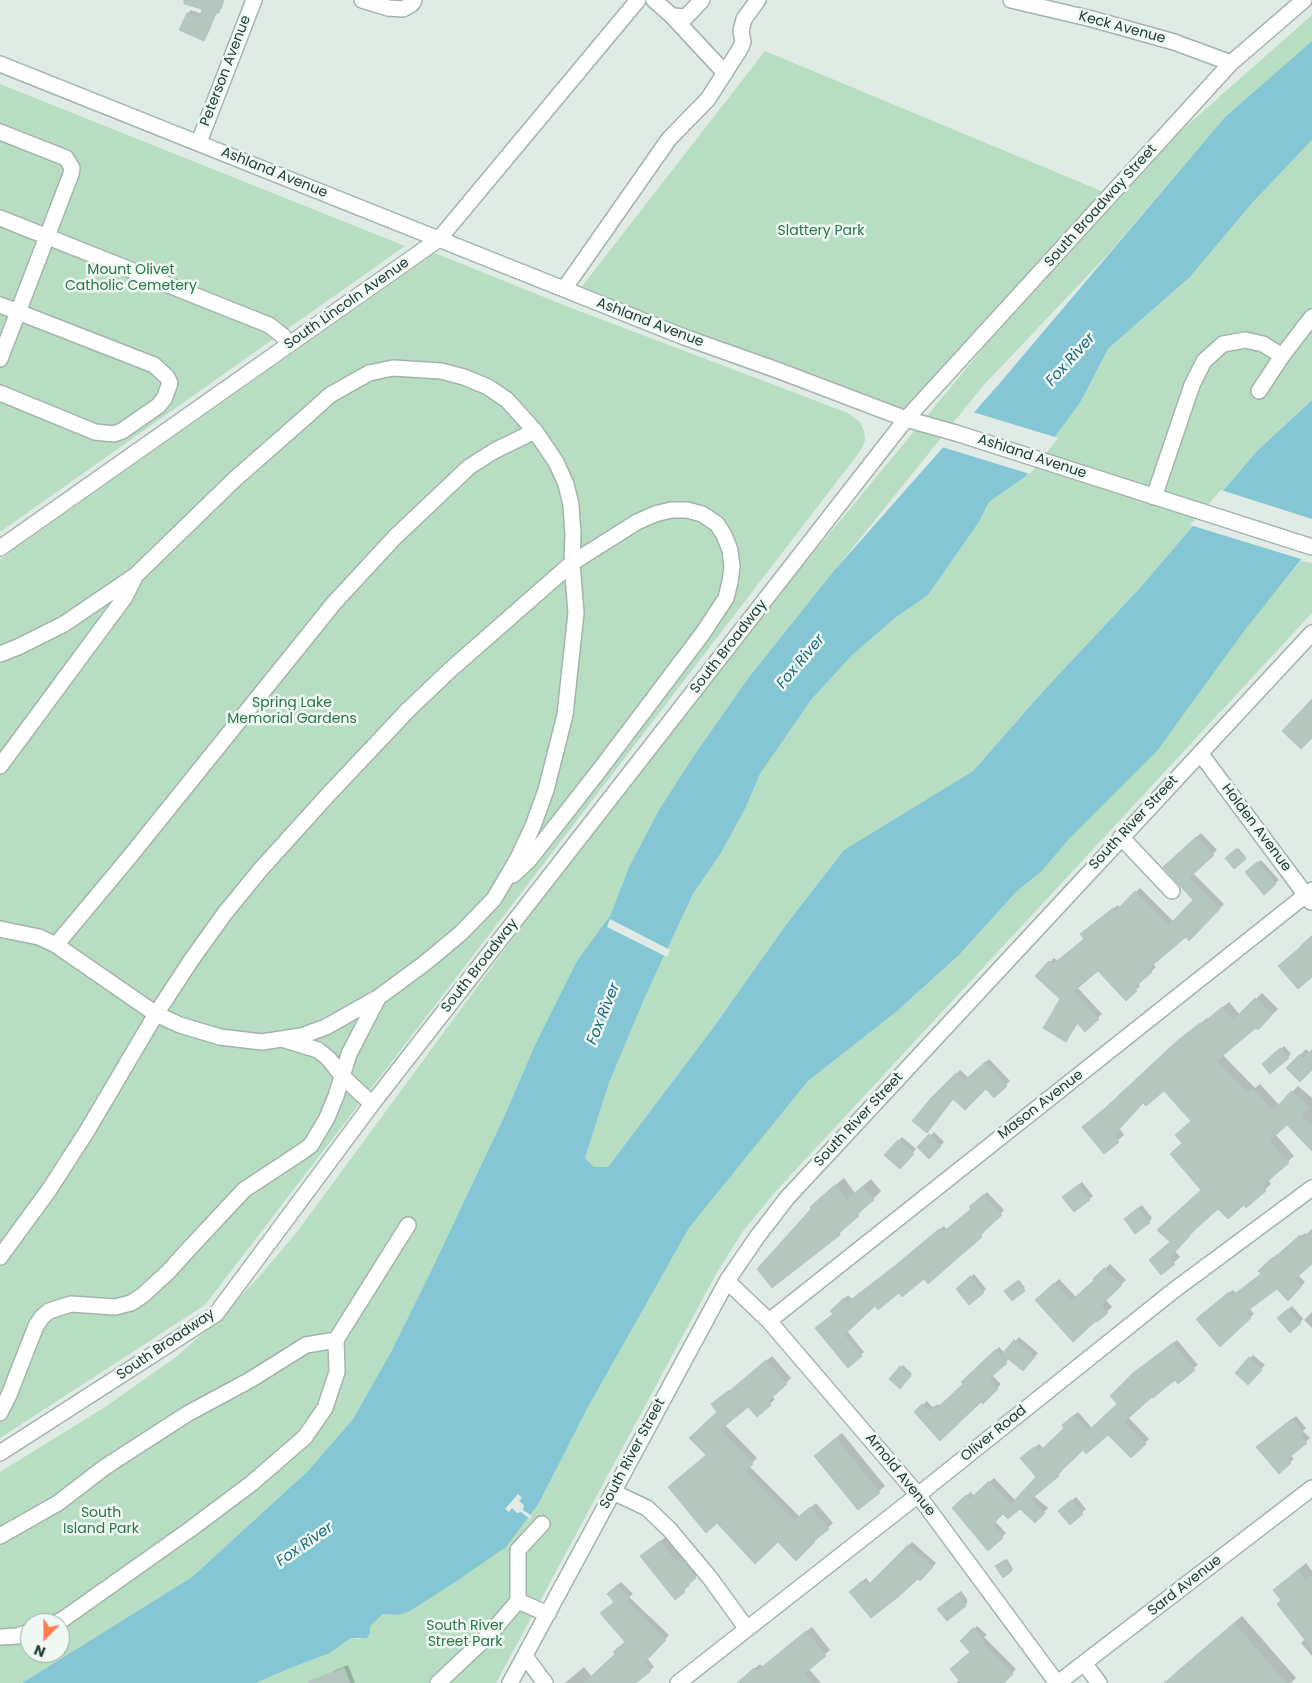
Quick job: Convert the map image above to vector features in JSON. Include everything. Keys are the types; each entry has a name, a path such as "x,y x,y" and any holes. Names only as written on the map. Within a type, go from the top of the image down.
{"street":[{"name":"Peterson Avenue","path":"199,142 254,0"},
{"path":"362,0 388,8 402,9 412,4 414,0"},
{"name":"South Lincoln Avenue","path":"0,548 439,239 638,0"},
{"path":"654,0 672,16 725,73"},
{"path":"672,16 686,17 696,9 702,0"},
{"path":"564,289 668,139 708,99 740,49 743,42 741,31 744,19 758,0"},
{"name":"Keck Avenue","path":"1011,0 1092,19 1164,40 1231,63"},
{"name":"South Broadway Street","path":"906,419 1231,63 1304,0"},
{"name":"Ashland Avenue","path":"0,64 684,337 906,419 956,433 1312,547"},
{"path":"0,132 66,158 70,162 71,174 0,359"},
{"path":"0,218 269,325 283,336 288,345"},
{"path":"0,306 154,365 167,376 170,383 158,406 122,431 114,434 95,432 0,393"},
{"path":"1260,391 1282,356 1312,317"},
{"path":"1154,497 1192,385 1204,361 1223,344 1245,340 1263,344 1282,356"},
{"path":"0,654 64,624 136,575 235,479 330,395 369,373 393,368 441,371 464,377 488,387 507,400 534,430 556,462 566,484 571,505 572,563 576,613 565,715 552,771 533,826 494,899 461,933 425,962 379,997 326,1026 301,1036 262,1042 220,1037 180,1025 156,1014 56,945 39,937 0,929"},
{"name":"South Broadway","path":"0,1453 216,1314 372,1104 906,419"},
{"path":"56,945 334,603 383,550 469,467 494,451 534,430"},
{"path":"0,1257 49,1190 87,1131 156,1014 225,913 261,869 408,710 572,563 637,522 654,514 672,510 687,510 702,514 716,524 727,543 732,566 726,598 708,627 552,831 529,860 504,883"},
{"path":"0,766 110,617 136,575"},
{"name":"South River Street","path":"510,1683 727,1281 757,1237 788,1198 1312,633"},
{"name":"Holden Avenue","path":"1200,752 1310,896"},
{"path":"1121,838 1172,891"},
{"name":"Mason Avenue","path":"769,1321 1310,896"},
{"path":"0,1413 36,1326 42,1317 49,1311 66,1305 81,1304 114,1307 130,1303 143,1295 169,1271 244,1190 303,1151 310,1144 327,1118 349,1054 379,997"},
{"path":"282,1039 318,1050 372,1104"},
{"name":"Oliver Road","path":"678,1683 918,1495 1173,1291 1312,1188"},
{"path":"70,1615 252,1483 305,1437 325,1408 337,1372 336,1340 408,1225"},
{"name":"Arnold Avenue","path":"727,1281 769,1321 918,1495 1058,1683"},
{"path":"0,1536 58,1502 105,1467 187,1414 250,1380 306,1345 336,1340"},
{"name":"Sard Avenue","path":"1058,1683 1312,1488"},
{"path":"613,1492 647,1508 670,1530 710,1578 747,1629"},
{"path":"438,1683 489,1635 518,1601 518,1550 542,1524"},
{"path":"518,1601 548,1614"},
{"path":"0,1637 20,1635"},
{"path":"525,1656 545,1683"},
{"path":"1084,1664 1099,1683"}],"green space":[{"name":"South Island Park","path":"1312,15 1312,41 1225,117 1109,253 982,387 749,677 697,751 660,808 629,867 610,916 535,1045 504,1117 431,1271 392,1350 353,1419 308,1471 192,1577 70,1653 70,1613 20,1613 20,1663 54,1663 22,1683 0,1683 0,1472 105,1407 176,1357 220,1318 258,1278 297,1232 522,926 652,756 785,587 994,335 1183,129"},
{"name":"Slattery Park","path":"765,51 1111,195 906,419 576,294"},
{"name":"Mount Olivet Catholic Cemetery","path":"0,84 405,246 0,532"},
{"path":"1312,140 1312,400 1257,451 1139,589 1046,688 973,771 844,850 785,926 713,1028 608,1167 594,1167 585,1158 609,1083 645,997 693,894 721,853 745,809 760,774 811,700 852,654 895,618 928,595 979,522 989,502 1025,477 1080,403 1108,349 1190,277 1253,202"},
{"name":"Spring Lake Memorial Gardens","path":"435,253 566,306 848,413 860,422 864,431 865,441 861,450 205,1305 0,1438 0,559"},
{"name":"South River Street Park","path":"1301,561 1312,563 1312,613 776,1191 743,1231 716,1274 496,1683 256,1683 330,1653 351,1638 360,1639 370,1633 369,1626 383,1614 399,1615 539,1503 587,1409 689,1228 808,1081 896,1012 959,955 1017,891 1042,871"}],"water":[{"name":"Fox River","path":"1312,41 1312,140 1253,202 1190,277 1108,349 1080,403 1025,477 989,502 979,522 928,595 895,618 852,655 811,700 760,774 745,809 721,853 693,894 645,997 609,1083 585,1158 594,1167 608,1167 713,1028 785,926 844,850 973,771 1046,688 1139,589 1257,451 1312,400 1312,546 1244,631 1157,751 1069,839 1042,871 1017,891 959,955 896,1012 808,1081 689,1228 587,1409 539,1503 506,1547 410,1611 399,1615 383,1614 370,1626 370,1633 367,1638 351,1638 330,1653 256,1683 22,1683 54,1663 70,1663 70,1653 192,1577 308,1471 353,1419 392,1350 431,1271 504,1117 535,1045 577,961 610,916 629,867 660,808 697,751 749,677 833,572 999,384 1225,117"}],"pier":[{"path":"973,412 1058,438 1030,474 942,447"},
{"path":"1221,490 1312,519 1312,550 1304,560 1190,525"},
{"path":"610,919 670,950 667,957 607,927"},
{"path":"518,1494 522,1498 519,1501 524,1505 523,1510 532,1516 530,1519 521,1512 517,1513 512,1508 509,1512 505,1509"}],"building":[{"path":"184,0 222,0 219,13 216,13 204,41 179,30 187,13 200,18 202,9 184,4"},
{"path":"1312,699 1312,738 1301,749 1282,731"},
{"path":"1196,837 1214,855 1189,878 1220,909 1189,941 1186,937 1149,968 1152,972 1134,988 1137,991 1126,1001 1098,971 1073,992 1099,1019 1085,1032 1077,1023 1066,1042 1043,1028 1060,999 1035,976 1049,961 1053,964 1084,939 1080,934 1113,908 1116,911 1135,891 1169,925 1193,900 1163,867"},
{"path":"1236,849 1246,859 1234,869 1225,858"},
{"path":"1257,862 1276,884 1264,895 1245,872"},
{"path":"1312,937 1312,977 1298,989 1278,966"},
{"path":"1255,998 1272,1015 1258,1030 1256,1028 1216,1061 1248,1093 1253,1089 1273,1111 1291,1091 1309,1107 1301,1115 1312,1127 1312,1151 1287,1125 1269,1141 1289,1163 1262,1186 1266,1191 1246,1208 1244,1205 1228,1219 1218,1209 1189,1235 1169,1258 1175,1264 1161,1275 1149,1260 1170,1242 1157,1230 1201,1190 1170,1154 1182,1143 1175,1135 1191,1121 1164,1091 1146,1106 1143,1103 1114,1135 1119,1142 1104,1154 1082,1127 1177,1041 1200,1023 1202,1024 1222,1007 1233,1020"},
{"path":"1280,1048 1289,1058 1270,1074 1262,1064"},
{"path":"1312,1050 1312,1070 1300,1082 1286,1068 1300,1054 1303,1058"},
{"path":"985,1062 1007,1086 994,1098 986,1089 965,1110 953,1099 927,1133 912,1121 931,1098 956,1073 964,1081"},
{"path":"929,1134 941,1146 929,1159 917,1147"},
{"path":"898,1140 914,1154 900,1169 884,1155"},
{"path":"835,1185 847,1200 863,1186 874,1200 857,1214 859,1216 839,1233 840,1235 772,1288 757,1269 811,1209 810,1207"},
{"path":"1078,1185 1090,1200 1074,1212 1062,1197"},
{"path":"983,1195 1002,1215 980,1235 982,1237 928,1284 924,1279 902,1297 899,1293 878,1310 875,1306 844,1335 862,1356 848,1368 815,1328 833,1314 830,1311 844,1298 848,1302 939,1229 943,1232 971,1209 969,1207"},
{"path":"1138,1208 1150,1223 1135,1234 1124,1219"},
{"path":"1312,1229 1312,1264 1295,1279 1302,1286 1288,1301 1277,1289 1246,1312 1251,1318 1220,1347 1196,1319 1229,1292 1232,1296 1261,1274 1258,1271 1273,1257 1300,1235 1303,1238"},
{"path":"1104,1268 1122,1285 1101,1305 1108,1313 1073,1342 1035,1300 1054,1283 1071,1301"},
{"path":"970,1276 984,1293 969,1305 956,1289"},
{"path":"1017,1281 1025,1291 1012,1301 1004,1291"},
{"path":"1288,1309 1301,1323 1290,1333 1277,1318"},
{"path":"1014,1340 1035,1357 1023,1371 1002,1354"},
{"path":"1173,1343 1195,1370 1178,1384 1175,1380 1124,1422 1146,1444 1131,1458 1108,1435 1086,1454 1083,1450 1058,1474 1059,1476 1030,1500 1045,1513 1035,1523 1020,1509 1008,1519 1003,1514 992,1525 1003,1538 988,1551 952,1508 966,1495 970,1499 989,1481 1011,1504 1036,1477 1020,1458 1034,1447 1039,1452 1064,1428 1062,1425 1074,1415 1088,1431 1117,1404 1110,1396 1133,1373"},
{"path":"995,1350 1007,1363 989,1379 998,1389 983,1404 981,1402 940,1441 914,1412 922,1404 929,1411 934,1406 936,1409"},
{"path":"1249,1357 1262,1370 1248,1385 1235,1373"},
{"path":"766,1360 787,1384 768,1401 771,1405 757,1417 748,1407 720,1430 753,1464 745,1472 794,1521 810,1507 829,1529 814,1541 796,1561 778,1542 755,1564 717,1523 706,1533 668,1487 706,1455 689,1438 717,1412 711,1404 725,1395"},
{"path":"900,1366 911,1376 900,1389 889,1379"},
{"path":"1292,1419 1303,1433 1300,1435 1307,1443 1287,1459 1291,1463 1279,1474 1256,1447"},
{"path":"836,1438 880,1493 858,1510 814,1456"},
{"path":"1071,1500 1083,1514 1070,1525 1058,1511"},
{"path":"660,1541 677,1562 681,1559 696,1578 683,1589 685,1592 675,1600 640,1556"},
{"path":"908,1545 933,1567 920,1581 918,1579 871,1618 849,1592 862,1581 867,1586"},
{"path":"1005,1560 1012,1571 1003,1578 995,1566"},
{"path":"1298,1570 1306,1581 1312,1576 1312,1649 1277,1604 1281,1600 1273,1590"},
{"path":"617,1585 630,1598 627,1601 666,1640 644,1663 651,1671 636,1683 584,1683 625,1642 600,1613 614,1602 607,1594"},
{"path":"957,1594 966,1606 947,1621 937,1609"},
{"path":"1234,1623 1286,1683 1164,1683"},
{"path":"973,1628 984,1640 982,1642 1013,1674 1004,1683 961,1683 950,1669 970,1652 960,1641"},
{"path":"806,1631 826,1656 804,1674 812,1683 737,1683 754,1668 757,1671"},
{"path":"344,1668 350,1683 308,1683 308,1682"}]}
